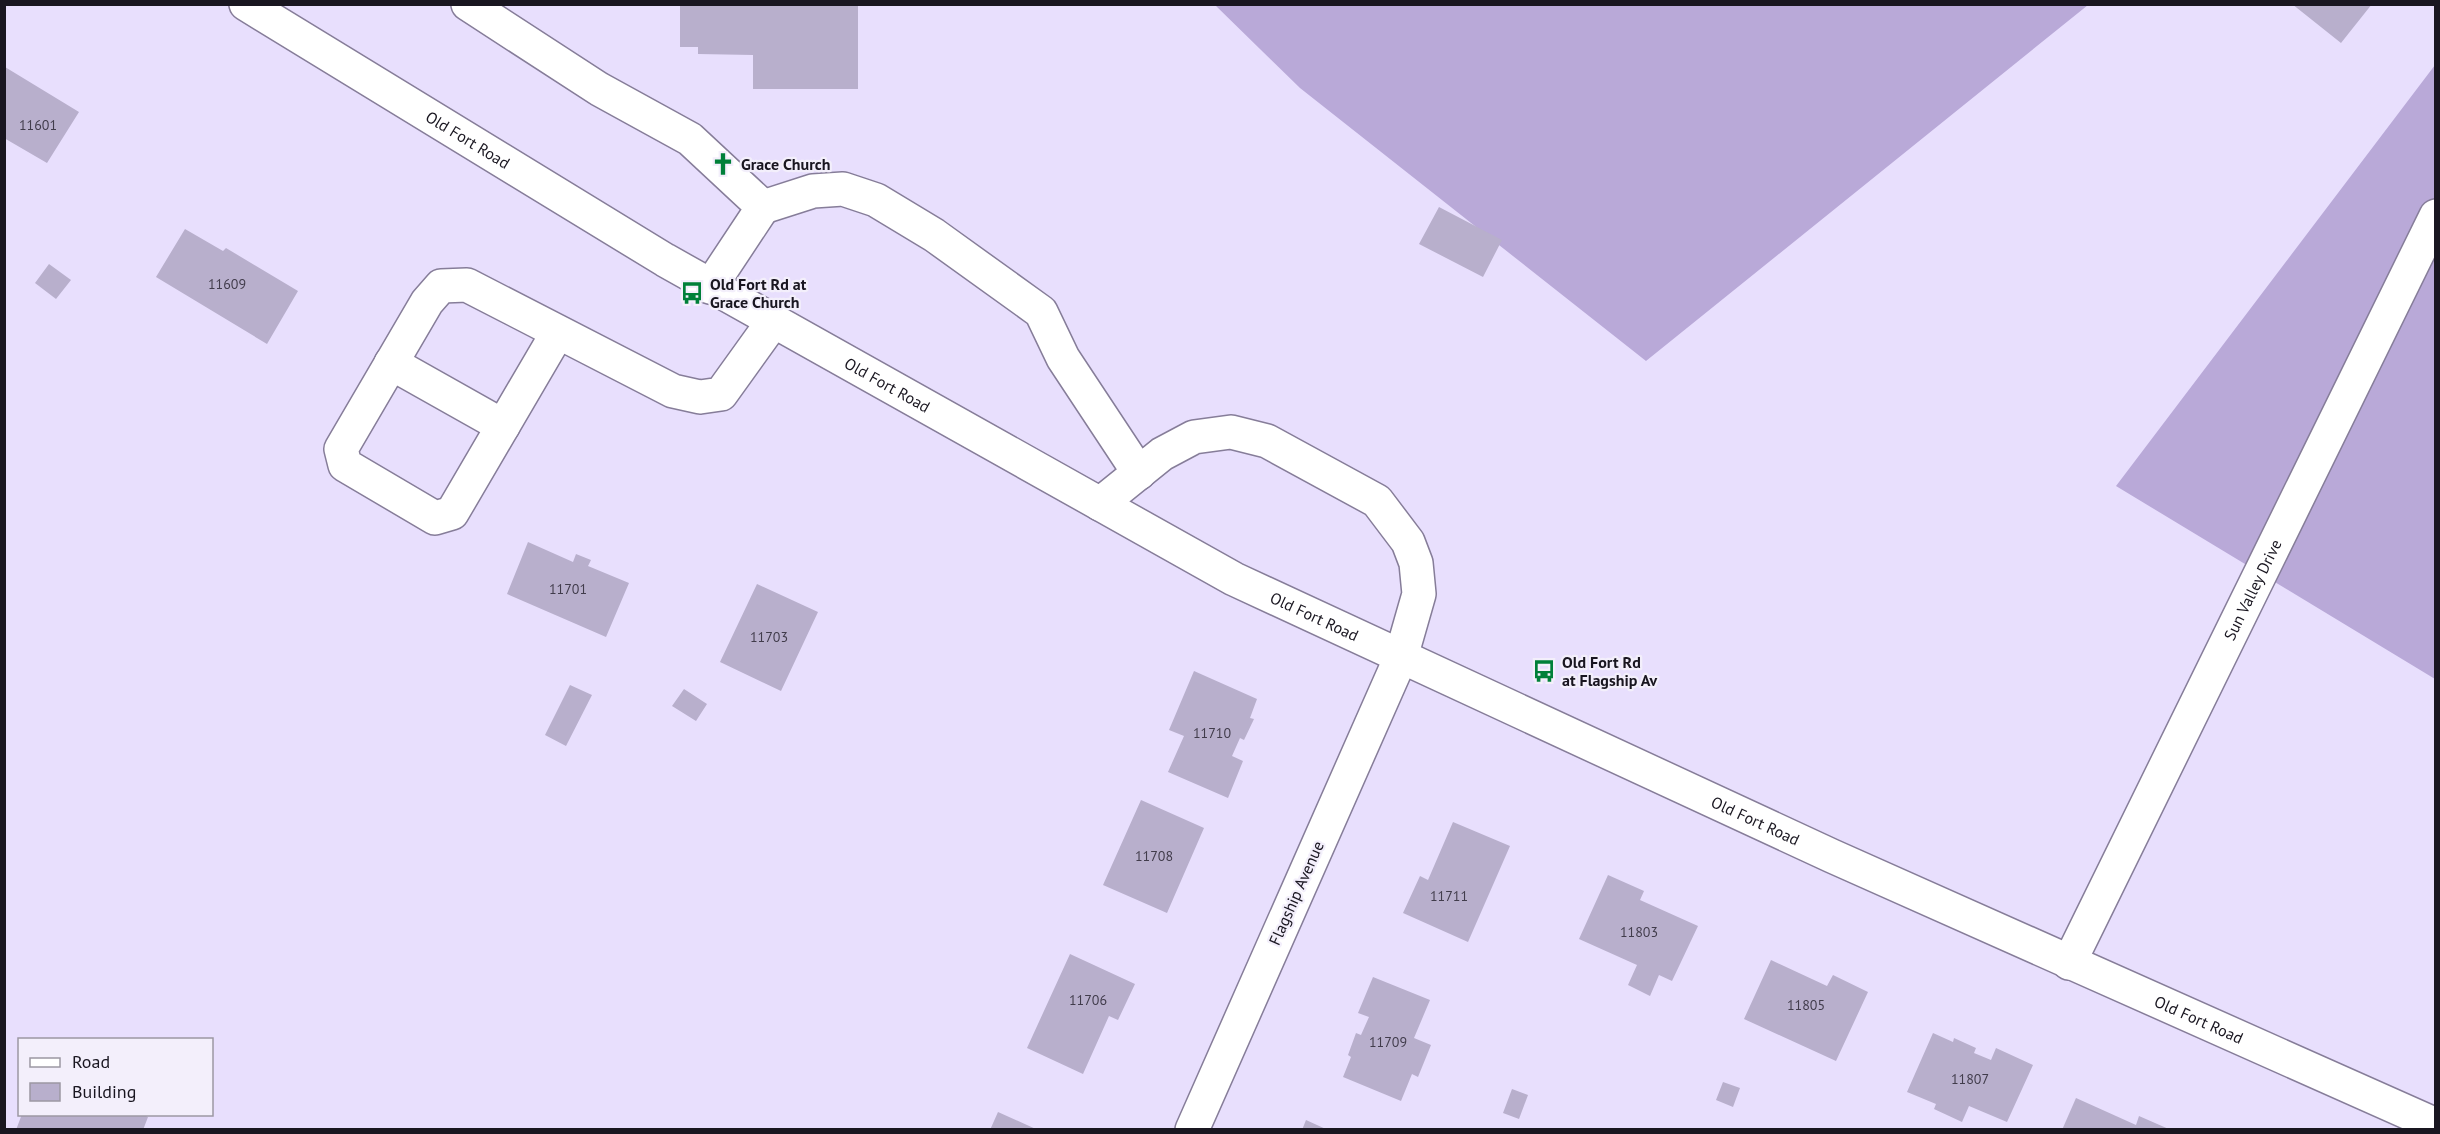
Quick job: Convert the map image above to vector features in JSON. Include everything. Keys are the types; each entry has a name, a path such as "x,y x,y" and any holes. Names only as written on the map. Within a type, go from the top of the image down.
{"main road":[{"name":"Old Fort Road","path":"246,4 495,159 710,287 1233,579 2069,963 2436,1125"},
{"path":"468,4 599,89 690,139 763,207"},
{"path":"710,287 763,207 813,191 843,189 876,200 934,235 1041,312 1063,358 1139,473"},
{"name":"Sun Valley Drive","path":"2069,963 2436,216"},
{"path":"558,332 452,513 435,518 345,465 341,449 427,302 441,286 467,285 673,391 700,397 721,394 772,322"},
{"path":"391,363 503,426"},
{"name":"Flagship Avenue","path":"1100,504 1162,454 1194,437 1232,432 1267,441 1377,501 1408,542 1416,563 1419,594 1401,657 1192,1130"}],"shaded area":[{"path":"1215,5 2088,5 1646,361 1300,88"},
{"path":"2435,65 2435,679 2116,486"}],"building":[{"path":"680,4 858,4 858,89 753,89 753,55 698,54 698,47 680,47"},
{"path":"2292,4 2372,4 2341,43"},
{"path":"5,67 79,112 47,163 4,138"},
{"path":"1439,207 1502,240 1483,277 1419,244"},
{"path":"185,229 223,251 226,248 298,291 267,344 156,277"},
{"path":"49,264 71,280 56,299 35,283"},
{"path":"528,542 573,562 576,554 591,560 588,566 629,583 606,637 507,594"},
{"path":"757,584 818,612 781,691 720,662"},
{"path":"1194,671 1257,699 1250,718 1254,719 1244,740 1240,738 1232,756 1243,761 1228,798 1168,772 1184,736 1169,730"},
{"path":"570,685 592,695 566,746 545,735"},
{"path":"684,689 707,704 696,721 672,706"},
{"path":"1141,800 1204,828 1167,913 1103,885"},
{"path":"1453,822 1510,846 1468,942 1403,913 1420,876 1428,880"},
{"path":"1608,875 1644,891 1640,900 1698,926 1672,981 1659,975 1650,996 1628,985 1637,965 1579,939"},
{"path":"1070,954 1135,984 1118,1020 1109,1016 1083,1074 1027,1048"},
{"path":"1771,960 1827,986 1833,975 1868,992 1836,1061 1744,1019"},
{"path":"1373,977 1430,1000 1414,1038 1431,1045 1418,1077 1412,1074 1401,1101 1343,1077 1351,1057 1348,1055 1356,1033 1361,1035 1369,1017 1358,1013"},
{"path":"1933,1033 1953,1042 1954,1038 1976,1048 1974,1053 1991,1060 1996,1048 2033,1065 2007,1122 1969,1106 1962,1122 1934,1109 1936,1104 1907,1092"},
{"path":"1723,1082 1740,1088 1733,1107 1716,1100"},
{"path":"1512,1089 1528,1095 1519,1119 1503,1113"},
{"path":"2076,1098 2136,1125 2139,1116 2171,1130 2062,1130"},
{"path":"998,1112 1038,1130 990,1130"},
{"path":"21,1116 148,1117 143,1130 16,1130"},
{"path":"1306,1120 1328,1130 1302,1130"}],"place":[{"name":"Grace Church","path":"723,164"},
{"name":"Old Fort Rd at Grace Church","path":"692,293"},
{"name":"Old Fort Rd at Flagship Av","path":"1544,671"}]}
